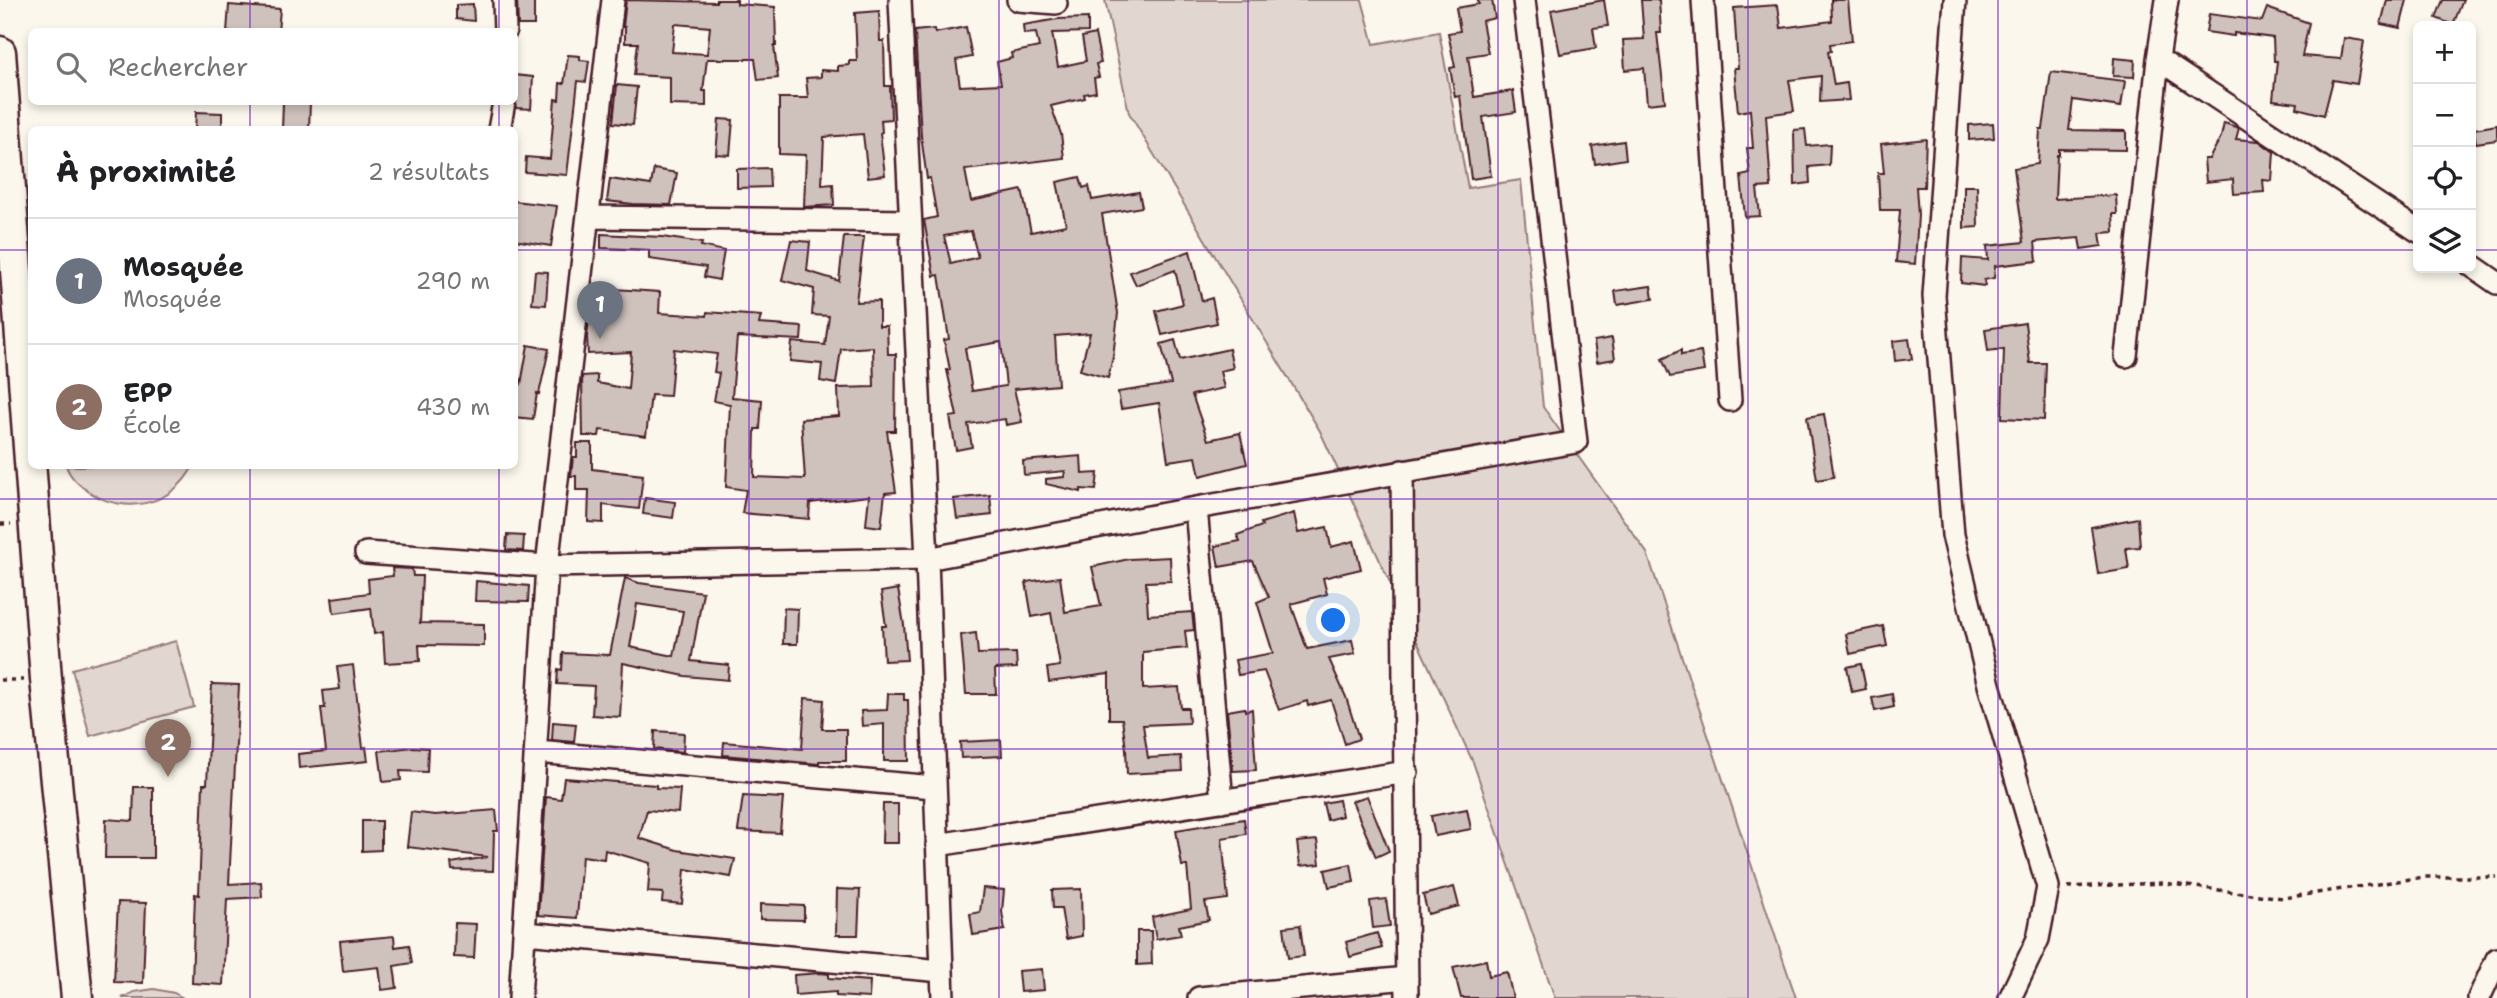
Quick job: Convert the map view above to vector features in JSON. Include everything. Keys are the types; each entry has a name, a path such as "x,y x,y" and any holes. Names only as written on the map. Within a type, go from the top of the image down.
{"street":[{"path":"504,0 505,28"},
{"path":"520,998 547,566 613,0"},
{"path":"900,0 927,559 943,998"},
{"path":"1018,0 1056,3"},
{"path":"366,553 547,566 927,559 1196,508 1576,442 1524,0"},
{"path":"1703,0 1731,400"},
{"path":"1955,0 1934,296 1953,536 1989,685 2048,887 2038,939 2010,998"},
{"path":"2126,356 2158,59 2167,0"},
{"path":"0,52 28,434"},
{"path":"2158,59 2413,228"},
{"path":"500,126 503,105"},
{"path":"587,217 910,221"},
{"path":"2476,268 2497,282"},
{"path":"31,469 46,679 77,998"},
{"path":"1199,998 1407,988 1402,471"},
{"path":"1196,508 1222,801"},
{"path":"537,752 934,787"},
{"path":"937,845 1407,772"},
{"path":"525,933 942,971"},
{"path":"2479,998 2497,959"}],"path":[{"path":"2048,887 2163,883 2283,898 2424,877 2497,877"}],"shaded area":[{"path":"1105,0 1362,0 1374,44 1439,32 1468,188 1521,180 1543,407 1647,553 1796,998 1555,998 1473,762 1320,431 1129,113"},
{"path":"68,469 191,469 185,479 162,497 134,505 105,500 83,488"},
{"path":"176,641 194,707 90,736 72,669"},
{"path":"154,989 174,993 183,998 122,998 134,992"}],"building":[{"path":"517,0 534,0 534,25 518,25"},
{"path":"626,0 737,0 737,4 775,7 774,46 778,78 758,80 755,59 707,59 703,91 706,91 706,106 670,105 670,77 634,75 638,43 625,43 623,27","holes":["675,24 710,27 707,54 672,52"]},
{"path":"1478,0 1492,0 1495,18 1482,21 1488,53 1468,56 1474,97 1513,91 1516,112 1483,117 1491,176 1471,179 1460,96 1455,97 1450,68 1455,67 1448,33 1460,31 1456,8 1479,4"},
{"path":"1604,0 1608,26 1593,28 1596,48 1560,54 1551,10"},
{"path":"1641,0 1659,0 1661,33 1657,33 1665,102 1647,104 1644,68 1625,70 1623,40 1644,39"},
{"path":"1831,0 1848,0 1852,41 1830,44 1831,51 1828,52 1834,85 1847,83 1849,100 1820,102 1821,76 1789,80 1794,111 1766,115 1771,187 1757,188 1760,216 1745,217 1741,176 1750,174 1747,148 1753,148 1750,110 1738,112 1734,68 1738,68 1734,8 1778,5 1781,28 1832,21"},
{"path":"2387,0 2407,0 2400,28 2381,24"},
{"path":"2443,0 2463,0 2455,21 2436,18"},
{"path":"473,4 474,21 456,19 456,5"},
{"path":"229,5 280,9 278,28 227,28"},
{"path":"2267,8 2309,23 2302,56 2341,59 2344,38 2364,41 2357,84 2333,80 2324,115 2297,108 2298,103 2273,100 2277,61 2274,61 2273,38 2206,32 2209,14 2262,21"},
{"path":"879,11 880,41 884,41 885,86 890,86 891,119 881,120 880,133 885,175 868,177 863,134 824,137 822,185 833,184 834,205 804,207 806,155 779,154 779,98 808,98 806,78 821,77 821,70 838,71 838,66 857,61 855,13"},
{"path":"1088,18 1088,32 1052,33 1058,67 1086,61 1082,37 1095,34 1101,63 1096,64 1099,77 1094,78 1096,92 1084,94 1085,98 1051,106 1061,134 1064,158 965,170 971,201 1022,190 1031,232 1066,225 1057,182 1080,177 1083,188 1089,186 1092,200 1139,192 1142,207 1102,214 1118,313 1113,357 1108,378 1080,370 1090,333 1055,336 1058,385 1014,389 1022,422 1006,425 1005,419 968,424 972,447 956,450 950,417 957,416 947,370 950,370 944,340 949,339 939,275 934,276 924,220 937,217 930,178 927,179 921,136 915,31 934,29 935,33 966,27 972,57 956,60 960,86 1001,84 997,62 1012,58 1011,53 1039,47 1036,33 1024,34 1023,25 1058,19","holes":["971,231 978,257 951,264 944,236","1001,342 1006,386 972,391 965,348"]},
{"path":"568,55 580,56 580,60 589,61 586,82 578,81 567,175 525,172 526,157 550,159 555,99 559,100 560,83 564,84"},
{"path":"2114,58 2135,60 2134,77 2113,76"},
{"path":"2051,72 2125,81 2121,107 2073,100 2069,130 2126,131 2126,150 2059,149 2057,155 2055,199 2116,195 2114,232 2100,233 2102,246 2081,249 2079,238 2035,242 2037,261 1995,266 1994,278 1984,280 1985,286 1961,283 1962,258 1988,260 1987,246 2024,242 2014,168 2038,164 2040,129 2043,129"},
{"path":"518,75 533,77 531,109 516,108"},
{"path":"617,85 637,87 633,125 613,123"},
{"path":"283,105 310,105 309,126 282,126"},
{"path":"196,112 222,113 222,126 195,126"},
{"path":"719,119 733,120 730,155 716,154"},
{"path":"1993,123 1994,138 1969,140 1969,125"},
{"path":"2224,123 2239,128 2236,139 2259,141 2274,152 2272,181 2263,180 2264,192 2234,194 2233,179 2206,182 2204,159 2209,159 2221,137"},
{"path":"2497,125 2497,140 2476,143 2476,129"},
{"path":"1805,129 1807,146 1830,144 1829,165 1809,167 1810,183 1795,185 1794,130"},
{"path":"1926,139 1924,187 1916,187 1918,215 1915,264 1896,262 1900,210 1880,210 1878,173 1884,173 1881,144"},
{"path":"1624,141 1626,159 1595,164 1592,146"},
{"path":"769,168 770,187 737,188 737,169"},
{"path":"654,169 677,173 671,205 607,201 610,179 651,185"},
{"path":"1964,186 1977,186 1978,227 1964,228"},
{"path":"518,201 557,206 551,246 518,241"},
{"path":"601,234 662,237 702,243 701,246 724,251 719,280 704,277 706,267 649,259 649,250 601,248"},
{"path":"844,237 864,237 856,302 879,301 879,326 887,326 888,354 896,354 895,431 887,431 896,492 885,493 881,527 866,525 869,496 810,503 809,519 742,513 746,490 726,487 730,404 714,401 719,373 714,372 717,354 674,349 670,396 651,395 646,436 600,430 599,436 583,436 582,376 597,375 597,383 628,389 631,352 588,354 592,292 599,292 599,288 660,292 659,313 707,316 707,312 761,316 759,324 802,327 801,340 737,337 732,397 762,400 760,429 755,429 754,477 805,479 801,419 839,416 838,388 874,387 873,347 841,349 836,384 820,381 822,364 790,361 792,342 825,345 829,316 812,315 814,289 782,280 791,240 810,242 807,271 839,281"},
{"path":"1190,251 1202,301 1212,298 1217,323 1162,335 1156,311 1183,304 1175,270 1136,285 1130,272"},
{"path":"535,271 548,272 546,305 532,304"},
{"path":"1651,286 1653,299 1617,305 1615,291"},
{"path":"2025,323 2030,363 2046,363 2044,420 2002,418 2004,349 1988,351 1985,329"},
{"path":"1612,338 1615,359 1597,362 1594,341"},
{"path":"1909,339 1912,359 1895,361 1893,341"},
{"path":"1175,340 1180,360 1229,349 1233,368 1220,371 1224,388 1192,395 1208,440 1240,433 1247,464 1200,476 1196,457 1168,461 1159,403 1121,409 1118,392 1171,384 1161,344"},
{"path":"528,345 549,349 533,419 518,417 518,384 521,384"},
{"path":"1681,350 1681,355 1701,352 1704,371 1670,377 1662,359"},
{"path":"1824,414 1834,477 1817,480 1807,417"},
{"path":"577,443 592,443 592,469 643,475 639,509 603,505 603,523 588,522 589,490 576,490 576,476 571,476 573,457 577,457"},
{"path":"1081,456 1082,474 1098,473 1096,490 1081,489 1081,492 1046,484 1046,479 1064,477 1065,471 1024,475 1023,461"},
{"path":"990,495 992,515 957,519 954,499"},
{"path":"645,498 675,502 673,518 643,514"},
{"path":"1294,513 1298,533 1327,527 1331,547 1354,541 1361,569 1323,578 1327,594 1291,604 1307,649 1352,640 1355,654 1329,659 1346,697 1359,739 1345,744 1331,700 1308,706 1307,701 1279,710 1264,671 1238,675 1235,660 1273,653 1257,602 1269,597 1253,561 1219,567 1215,546 1240,541 1237,535 1262,526 1261,523"},
{"path":"2138,518 2140,547 2126,548 2129,569 2098,574 2091,527"},
{"path":"507,535 524,536 523,551 506,550"},
{"path":"1170,557 1171,581 1146,582 1148,615 1192,612 1194,630 1185,631 1187,648 1143,652 1143,689 1179,687 1181,708 1188,708 1189,723 1143,725 1148,758 1181,756 1182,771 1127,774 1122,719 1109,719 1109,674 1049,682 1047,668 1060,666 1051,613 1032,617 1026,582 1060,577 1065,612 1101,606 1092,567 1129,559"},
{"path":"392,568 412,569 413,576 422,576 420,623 484,624 484,646 419,645 420,661 385,663 383,632 374,634 371,608 334,613 332,598 369,593 368,579 393,576"},
{"path":"625,578 639,583 703,592 691,661 729,665 728,680 685,676 623,663 620,717 592,715 594,686 557,684 558,669 562,670 563,653 610,655","holes":["637,604 683,611 674,656 630,647"]},
{"path":"476,581 529,586 528,602 475,601"},
{"path":"898,589 907,660 884,661 882,626 886,626 881,592"},
{"path":"784,608 798,609 797,644 783,644"},
{"path":"1883,626 1887,646 1850,654 1846,634"},
{"path":"976,633 978,654 1016,653 1017,668 995,669 996,694 966,694 961,635"},
{"path":"1861,664 1866,689 1852,692 1847,667"},
{"path":"353,665 363,748 366,747 368,761 299,768 298,754 326,751 321,708 325,708 323,691 340,689 337,667"},
{"path":"212,684 239,685 229,884 261,882 262,897 227,899 223,985 192,983 195,894 199,895 203,784 207,784"},
{"path":"888,694 904,694 904,700 908,700 909,761 884,761 884,724 862,726 861,711 887,710"},
{"path":"1892,694 1894,707 1875,711 1872,698"},
{"path":"805,698 824,700 822,729 846,729 846,761 819,761 819,764 723,755 724,742 802,749"},
{"path":"1245,708 1245,711 1252,709 1256,770 1233,771 1227,711"},
{"path":"553,722 576,724 574,742 552,740"},
{"path":"655,731 684,733 683,752 654,749"},
{"path":"1001,740 1002,756 961,758 960,742"},
{"path":"428,748 427,772 400,771 401,780 383,782 379,751"},
{"path":"564,778 680,789 678,813 647,810 639,838 677,850 735,859 731,877 685,869 682,904 662,902 663,893 648,892 650,863 605,850 604,859 582,856 577,918 538,915 546,797 561,799"},
{"path":"134,787 153,787 153,858 105,858 106,819 133,821"},
{"path":"743,796 783,798 780,833 738,831"},
{"path":"1367,796 1389,851 1376,857 1352,801"},
{"path":"1339,800 1342,816 1327,820 1323,803"},
{"path":"883,804 898,804 898,843 882,843"},
{"path":"1467,809 1471,829 1435,836 1431,816"},
{"path":"496,810 498,831 494,831 493,871 452,870 451,863 488,857 407,847 411,812 435,815"},
{"path":"1244,819 1246,834 1222,838 1228,899 1205,902 1209,920 1179,926 1181,935 1156,939 1152,917 1191,909 1187,866 1182,866 1176,830"},
{"path":"362,821 381,821 381,850 362,851"},
{"path":"1317,840 1320,864 1300,866 1297,842"},
{"path":"1351,864 1354,882 1329,887 1325,870"},
{"path":"1454,887 1459,906 1428,914 1423,895"},
{"path":"983,888 1004,890 1002,912 1005,930 973,935 970,914 980,912"},
{"path":"837,889 860,890 858,935 836,935"},
{"path":"1081,889 1082,936 1066,939 1061,908 1053,908 1052,890"},
{"path":"1386,899 1390,926 1373,928 1370,901"},
{"path":"118,902 146,903 143,983 114,982"},
{"path":"760,904 804,906 804,920 760,919"},
{"path":"455,923 476,924 474,958 454,957"},
{"path":"1300,925 1304,956 1288,958 1284,927"},
{"path":"1137,931 1151,931 1152,964 1137,965"},
{"path":"1377,933 1382,948 1350,957 1346,942"},
{"path":"394,936 395,947 409,945 412,963 394,966 397,988 382,990 379,967 343,971 340,941"},
{"path":"1486,960 1489,976 1507,972 1513,998 1461,998 1453,967"},
{"path":"1042,969 1044,990 1020,992 1018,971"},
{"path":"829,974 829,978 870,981 869,998 836,996 836,992 795,995 794,975"}],"place":[{"name":"Mosquée","path":"600,339"},
{"name":"EPP","path":"168,777"}]}
